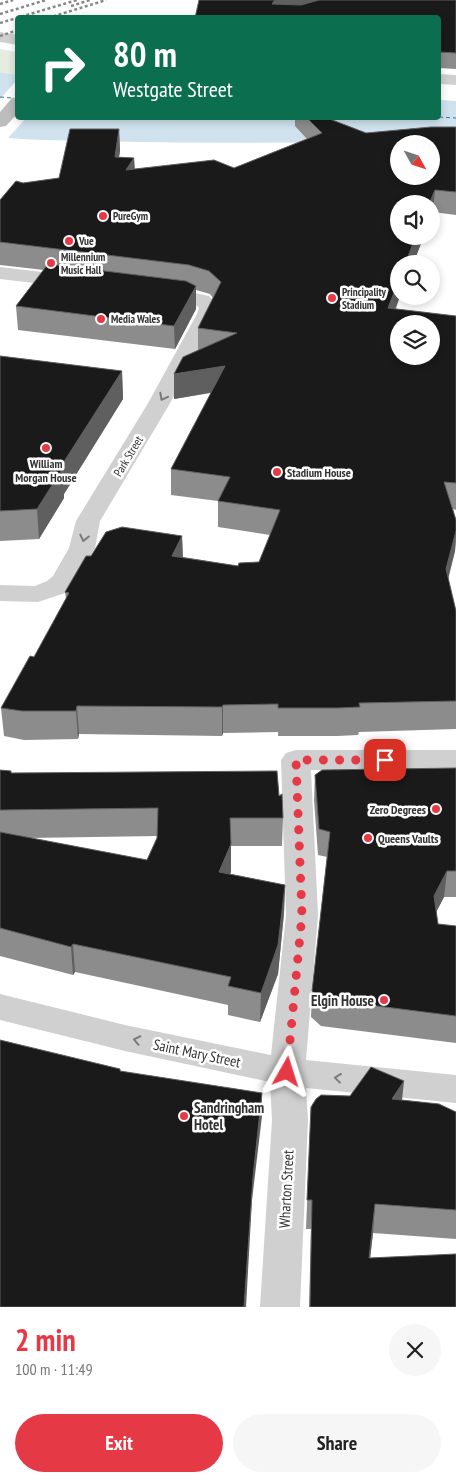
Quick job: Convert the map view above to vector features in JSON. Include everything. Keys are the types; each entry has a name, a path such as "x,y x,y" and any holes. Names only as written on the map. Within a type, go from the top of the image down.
{"street":[{"path":"0,37 15,40"},
{"path":"441,79 456,80"},
{"path":"0,122 15,105"},
{"path":"0,273 94,284"},
{"name":"Park Street","path":"0,593 38,594 56,587 63,580 82,548 88,521 158,406 210,307 202,300 189,296 141,290"},
{"name":"Wharton Street","path":"280,1307 290,1120 287,1072 302,915 296,760 456,760"},
{"name":"Saint Mary Street","path":"0,1007 125,1038 287,1072 456,1089"}],"shaded area":[{"path":"0,49 15,52 15,75 0,72"}],"water":[{"path":"0,72 15,75 15,120 441,120 441,100 456,101 456,142 440,142 440,135 390,135 390,142 186,143 0,139"}],"pier":[{"path":"15,82 15,120 24,120 8,138 62,142 279,143 273,145 0,142 0,99"}],"building":[{"path":"199,0 275,0 272,4 301,5 319,0 456,0 456,53 441,52 441,15 196,15"},
{"path":"309,120 332,120 366,133 431,127 456,127 456,192 435,190 433,195 390,195 390,245 412,245 409,255 390,255 390,303 388,308 456,316 456,483 444,482 456,520 456,531 446,569 456,611 456,701 359,703 360,707 338,708 278,708 278,704 223,705 222,707 77,706 76,711 22,711 1,708 30,656 34,657 69,593 65,592 86,556 91,556 106,532 122,527 182,536 172,556 238,566 239,563 259,562 280,510 218,501 230,477 171,469 225,366 174,374 183,357 237,333 198,328 221,282 209,271 189,265 0,242 0,200 16,181 23,183 59,178 70,129 119,129 115,157 134,158 126,170 214,160 234,168 322,133"},
{"path":"48,264 186,281 196,286 174,326 16,306"},
{"name":"William Morgan House","path":"0,356 122,371 60,468 63,468 37,509 0,511"},
{"path":"456,768 456,871 447,871 434,896 438,924 456,926 456,1016 322,999 312,991 330,832 319,829 315,775 322,770"},
{"path":"0,770 11,771 11,773 277,771 279,796 282,794 283,818 230,818 231,844 219,872 285,885 278,945 261,993 228,986 231,977 73,944 71,947 0,928 0,832 147,860 157,838 158,808 0,810"},
{"path":"0,1040 120,1069 120,1071 262,1093 253,1177 244,1307 0,1307"},
{"path":"371,1067 404,1081 392,1099 439,1104 456,1112 456,1210 375,1204 369,1258 456,1254 456,1307 310,1307 312,1200 307,1200 311,1107 321,1095 350,1096"}],"ferry route":[{"path":"0,97 12,98"},
{"path":"441,117 456,118"}],"railway":[{"path":"0,4 13,0"},
{"path":"0,14 46,0"},
{"path":"27,15 77,0"},
{"path":"71,6 90,0"},
{"path":"58,15 106,0"},
{"path":"0,23 15,19"},
{"path":"0,36 15,31"}],"place":[{"name":"PureGym","path":"103,216"},
{"name":"Vue","path":"69,241"},
{"name":"Millennium Music Hall","path":"51,263"},
{"name":"Principality Stadium","path":"332,298"},
{"name":"Media Wales","path":"101,319"},
{"name":"William Morgan House","path":"46,448"},
{"name":"Stadium House","path":"277,472"},
{"name":"Zero Degrees","path":"436,809"},
{"name":"Queens Vaults","path":"368,838"},
{"name":"Elgin House","path":"384,1000"},
{"name":"Sandringham Hotel","path":"184,1116"}],"route":[{"path":"287,1072 301,946 302,915 296,760 385,760"}]}
